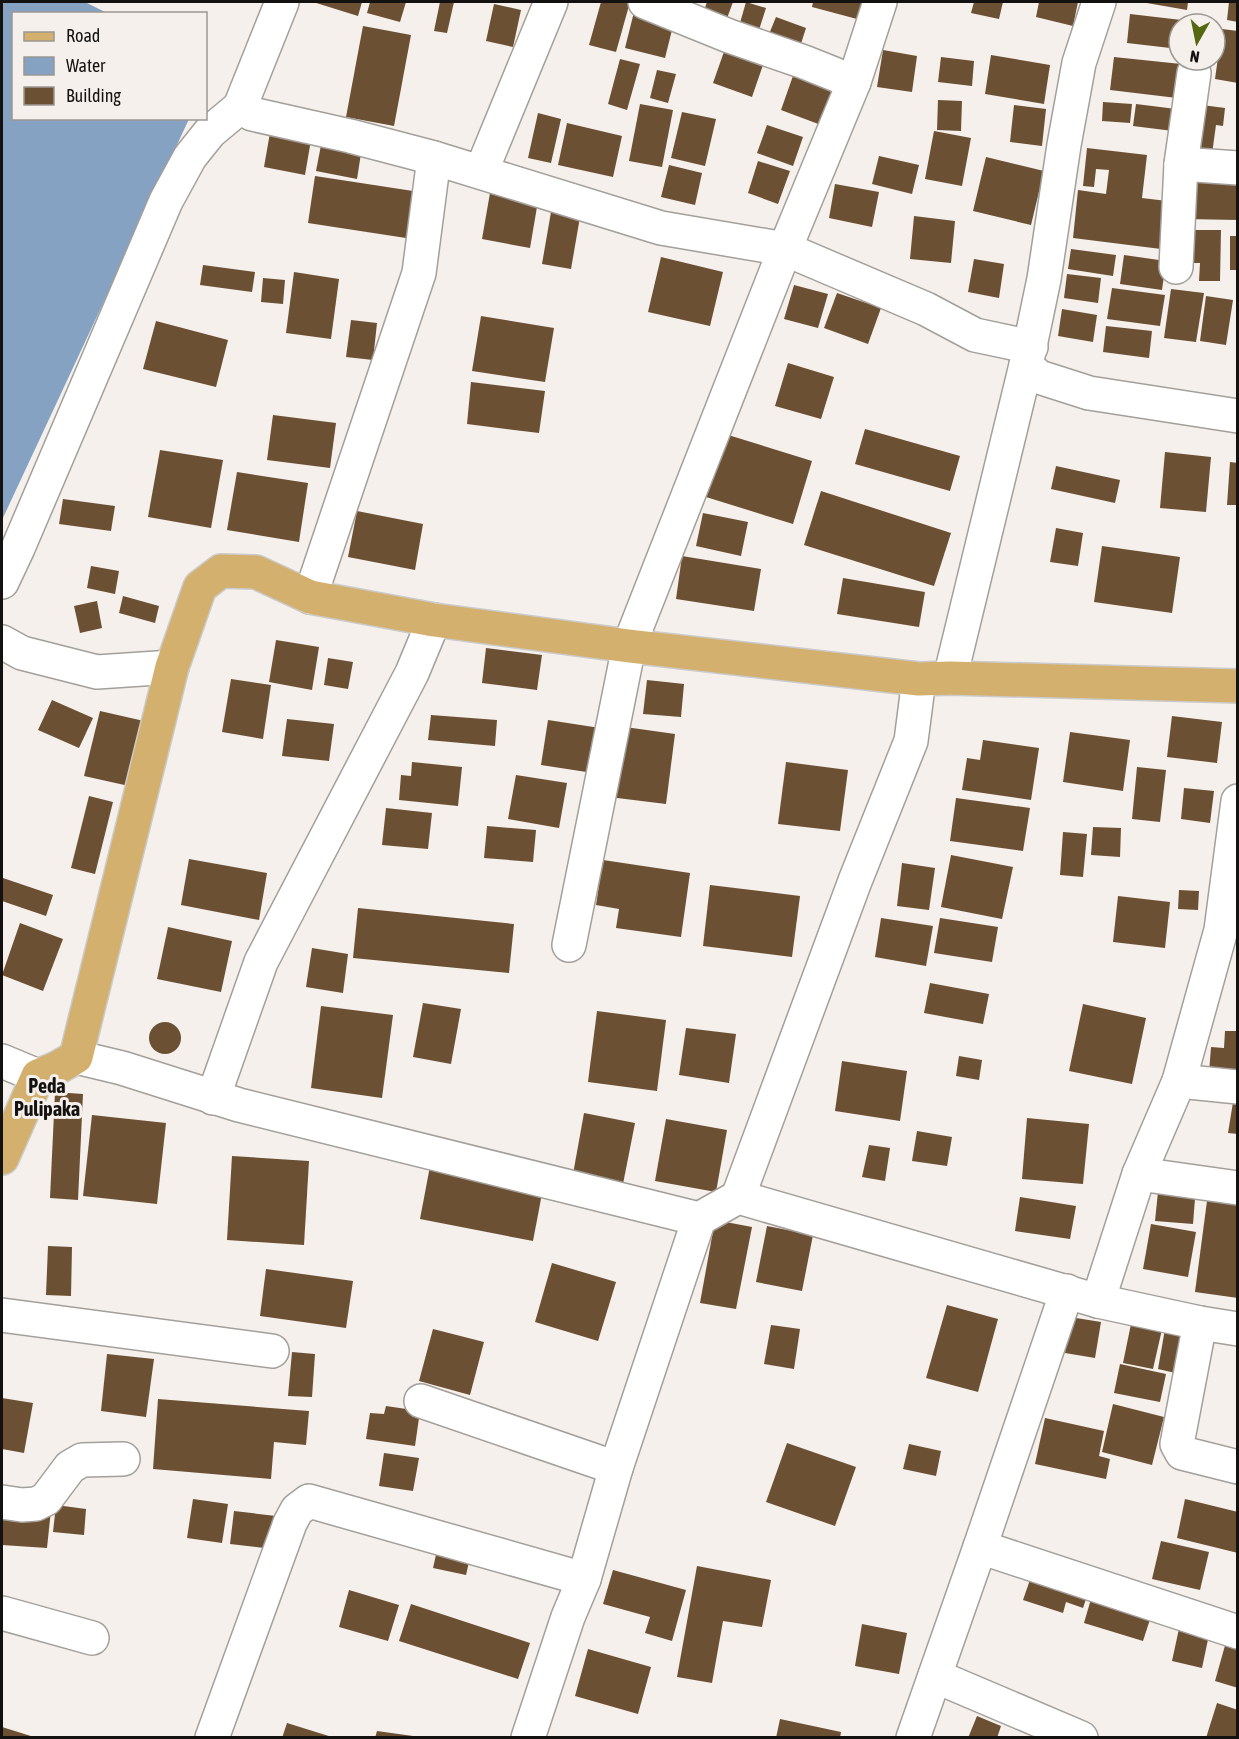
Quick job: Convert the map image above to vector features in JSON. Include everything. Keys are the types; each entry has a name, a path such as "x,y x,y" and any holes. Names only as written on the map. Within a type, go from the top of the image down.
{"main road":[{"path":"2,1158 38,1076 76,1057 172,667 200,587 221,571 256,572 310,597 434,620 629,646 934,678 1238,686"}],"street":[{"path":"2,582 166,201 190,157 210,132 240,107 282,2"},
{"path":"481,172 551,2"},
{"path":"645,2 854,82"},
{"path":"569,945 629,646 785,249 854,82 880,2"},
{"path":"528,1737 568,1617 584,1579 616,1468 699,1219 738,1197 855,881 934,678 1028,356 1044,279 1079,63 1099,2"},
{"path":"1176,267 1180,164 1194,73"},
{"path":"240,107 261,116 434,158 661,228 785,249 926,309 975,335 1028,356 1039,377 1053,383 1089,393 1238,416"},
{"path":"310,597 420,273 434,158"},
{"path":"1180,164 1238,168"},
{"path":"213,1098 261,962 412,673 434,620"},
{"path":"2,642 22,653 97,672 172,667"},
{"path":"1098,1300 1139,1174 1179,1081 1221,930 1238,801"},
{"path":"76,1057 122,1068 213,1098 699,1219"},
{"path":"2,1061 38,1076"},
{"path":"1179,1081 1238,1087"},
{"path":"1139,1174 1238,1188"},
{"path":"738,1197 1098,1300 1200,1323 1238,1329"},
{"path":"913,1737 1067,1291"},
{"path":"2,1315 272,1351"},
{"path":"1200,1323 1178,1444 1182,1453 1238,1467"},
{"path":"421,1401 616,1468"},
{"path":"2,1502 36,1504 46,1499 70,1467 82,1460 123,1459"},
{"path":"212,1737 290,1523 297,1510 309,1501 584,1579"},
{"path":"980,1547 1238,1632"},
{"path":"2,1613 92,1638"},
{"path":"934,1676 1081,1737"}],"water":[{"path":"2,2 85,2 105,12 12,12 12,120 189,120 2,520"}],"building":[{"path":"313,2 362,2 358,16"},
{"path":"370,2 406,2 400,22 367,13"},
{"path":"440,2 454,2 447,33 434,31"},
{"path":"601,2 630,2 616,52 589,45"},
{"path":"707,2 733,2 726,21 703,13"},
{"path":"746,2 766,8 757,36 738,30"},
{"path":"813,2 862,2 857,19 812,7"},
{"path":"974,2 1003,2 999,19 971,13"},
{"path":"1039,2 1078,2 1073,26 1036,17"},
{"path":"1141,2 1188,2 1187,10"},
{"path":"1229,2 1238,2 1238,22 1227,20"},
{"path":"494,4 521,10 513,47 486,41"},
{"path":"634,12 674,22 665,58 625,48"},
{"path":"1130,14 1167,18 1167,48 1127,43"},
{"path":"776,17 806,28 799,50 767,39"},
{"path":"363,26 411,35 394,126 346,117"},
{"path":"1227,30 1238,31 1238,83 1215,79 1216,72 1227,72"},
{"path":"726,46 765,59 752,97 713,83"},
{"path":"883,50 917,56 912,92 877,87"},
{"path":"991,55 1050,65 1044,104 985,94"},
{"path":"941,57 974,61 972,86 938,82"},
{"path":"1114,57 1167,63 1167,72 1180,72 1177,98 1110,90"},
{"path":"620,59 640,64 627,110 608,104"},
{"path":"657,70 676,74 668,103 650,98"},
{"path":"794,73 834,87 821,125 781,110"},
{"path":"938,100 962,101 961,131 937,130"},
{"path":"1103,102 1132,104 1130,123 1102,121"},
{"path":"640,104 673,110 662,167 629,161"},
{"path":"1136,104 1176,109 1173,131 1133,126"},
{"path":"1194,104 1225,108 1223,126 1216,125 1212,154 1189,152"},
{"path":"1014,105 1046,109 1042,146 1010,142"},
{"path":"682,112 716,119 705,166 671,158"},
{"path":"538,113 561,119 551,163 528,158"},
{"path":"567,123 622,136 613,177 558,165"},
{"path":"767,125 803,137 793,166 757,153"},
{"path":"271,127 312,134 305,175 264,167"},
{"path":"934,131 971,138 962,186 925,179"},
{"path":"322,140 362,147 357,179 316,171"},
{"path":"1087,148 1147,155 1142,198 1167,201 1161,249 1073,238 1078,190 1106,194 1109,170 1096,169 1094,187 1083,186"},
{"path":"879,156 919,165 912,194 872,184"},
{"path":"986,157 1044,171 1031,225 973,211"},
{"path":"758,161 790,171 778,204 748,193"},
{"path":"669,165 702,173 695,205 661,197"},
{"path":"1185,172 1238,173 1238,220 1185,219"},
{"path":"315,176 413,191 406,238 308,223"},
{"path":"835,184 879,192 872,227 829,218"},
{"path":"490,193 538,201 530,248 482,239"},
{"path":"551,212 580,217 571,269 542,264"},
{"path":"914,216 955,221 951,263 910,259"},
{"path":"1187,230 1221,230 1220,281 1199,281 1200,263 1187,263"},
{"path":"1230,236 1238,236 1238,270 1230,270"},
{"path":"1071,249 1116,255 1113,276 1068,269"},
{"path":"1124,255 1166,261 1162,290 1120,284"},
{"path":"661,257 723,272 710,326 648,312"},
{"path":"974,259 1004,264 999,298 968,292"},
{"path":"203,265 255,272 252,292 200,285"},
{"path":"294,272 339,279 331,339 286,333"},
{"path":"1067,274 1101,278 1098,303 1064,298"},
{"path":"263,278 285,280 283,304 261,302"},
{"path":"794,285 828,294 818,328 784,319"},
{"path":"1112,288 1165,295 1160,326 1107,319"},
{"path":"1171,289 1204,293 1196,342 1164,338"},
{"path":"837,293 881,308 868,344 824,328"},
{"path":"1206,296 1233,300 1226,345 1200,341"},
{"path":"1062,309 1097,315 1093,342 1058,336"},
{"path":"481,316 554,328 545,382 472,371"},
{"path":"351,320 377,323 373,360 346,357"},
{"path":"156,321 228,340 216,387 143,369"},
{"path":"1106,326 1152,331 1149,358 1103,352"},
{"path":"788,363 834,377 821,419 775,406"},
{"path":"471,382 545,391 539,433 467,424"},
{"path":"273,415 336,423 330,468 267,460"},
{"path":"865,429 960,456 950,491 855,464"},
{"path":"725,434 812,461 793,524 706,497"},
{"path":"160,450 223,460 211,528 148,517"},
{"path":"1165,452 1211,457 1206,512 1160,508"},
{"path":"1230,462 1238,463 1238,505 1227,505"},
{"path":"1056,466 1120,480 1115,503 1051,489"},
{"path":"237,472 308,483 299,542 227,530"},
{"path":"821,491 951,533 934,586 804,545"},
{"path":"63,499 115,506 111,531 59,524"},
{"path":"357,511 423,524 415,570 348,557"},
{"path":"703,513 748,522 741,556 696,546"},
{"path":"1056,528 1083,533 1078,566 1050,562"},
{"path":"1102,546 1180,557 1172,613 1094,602"},
{"path":"682,556 761,569 754,611 676,599"},
{"path":"91,566 119,571 115,594 87,588"},
{"path":"843,578 925,592 919,627 837,614"},
{"path":"123,596 159,606 155,623 119,613"},
{"path":"97,601 102,628 80,633 74,606"},
{"path":"276,640 319,647 312,690 269,682"},
{"path":"486,648 542,655 537,690 482,683"},
{"path":"328,658 353,662 348,689 324,685"},
{"path":"231,679 271,685 263,739 222,732"},
{"path":"647,680 684,684 681,717 643,714"},
{"path":"52,700 93,718 79,748 38,730"},
{"path":"100,711 144,721 129,786 84,776"},
{"path":"431,715 497,720 495,746 428,740"},
{"path":"1172,716 1222,722 1217,763 1167,757"},
{"path":"287,719 334,724 329,761 282,756"},
{"path":"548,720 600,728 593,773 541,765"},
{"path":"618,726 675,734 666,804 609,797"},
{"path":"1070,732 1130,740 1123,791 1063,782"},
{"path":"983,740 1039,748 1031,800 962,790 967,758 980,760"},
{"path":"412,762 462,767 458,806 399,800 401,775 411,776"},
{"path":"786,762 848,770 840,831 778,824"},
{"path":"1137,767 1166,770 1160,822 1132,819"},
{"path":"516,775 567,783 559,828 508,819"},
{"path":"1184,788 1214,791 1210,823 1181,819"},
{"path":"89,796 113,802 95,874 71,868"},
{"path":"956,798 1030,808 1023,851 950,841"},
{"path":"386,808 432,813 428,849 382,845"},
{"path":"487,826 536,830 533,862 484,858"},
{"path":"1093,827 1121,828 1120,857 1091,855"},
{"path":"1063,832 1087,834 1083,877 1060,875"},
{"path":"951,855 1013,867 1002,919 941,907"},
{"path":"189,859 267,873 259,920 181,905"},
{"path":"603,860 690,873 681,937 616,928 619,909 596,905"},
{"path":"902,863 935,868 929,910 897,906"},
{"path":"3,878 53,895 46,916 2,901"},
{"path":"710,885 800,896 792,957 703,946"},
{"path":"1179,890 1199,891 1198,910 1178,909"},
{"path":"1118,896 1170,902 1165,948 1113,942"},
{"path":"358,908 514,924 509,973 353,958"},
{"path":"881,918 933,926 926,966 875,957"},
{"path":"940,918 998,927 992,962 934,953"},
{"path":"20,923 63,939 43,991 2,975"},
{"path":"168,927 232,941 221,992 157,979"},
{"path":"312,948 348,954 343,993 306,987"},
{"path":"930,983 989,994 983,1024 924,1013"},
{"path":"423,1003 461,1009 451,1064 413,1057"},
{"path":"1083,1004 1146,1018 1132,1084 1069,1071"},
{"path":"321,1006 393,1015 382,1098 311,1088"},
{"path":"597,1011 666,1020 657,1091 588,1082"},
{"path":"165,1022 176,1027 181,1038 176,1049 165,1054 154,1049 149,1038 154,1027"},
{"path":"686,1028 736,1034 729,1083 679,1075"},
{"path":"1225,1031 1238,1031 1238,1075 1209,1073 1211,1047 1224,1048"},
{"path":"959,1056 982,1060 979,1080 956,1076"},
{"path":"842,1061 907,1071 900,1121 835,1111"},
{"path":"1235,1090 1238,1091 1238,1134 1228,1133"},
{"path":"55,1092 83,1094 78,1200 50,1198"},
{"path":"584,1113 635,1123 623,1184 573,1174"},
{"path":"92,1115 166,1123 157,1204 83,1196"},
{"path":"1027,1118 1089,1124 1083,1184 1022,1179"},
{"path":"666,1119 727,1130 716,1192 655,1181"},
{"path":"917,1131 952,1137 947,1166 912,1161"},
{"path":"869,1145 890,1148 885,1181 862,1177"},
{"path":"232,1156 309,1161 304,1245 227,1240"},
{"path":"431,1161 544,1183 533,1241 420,1219"},
{"path":"1159,1182 1196,1186 1193,1224 1155,1221"},
{"path":"1020,1197 1076,1206 1070,1239 1015,1231"},
{"path":"1207,1201 1238,1205 1238,1298 1195,1292"},
{"path":"715,1220 752,1227 736,1309 700,1303"},
{"path":"1151,1224 1196,1232 1188,1277 1143,1269"},
{"path":"767,1226 813,1235 802,1291 756,1282"},
{"path":"48,1246 72,1247 71,1296 46,1295"},
{"path":"552,1263 616,1282 598,1341 535,1322"},
{"path":"266,1269 353,1281 346,1328 260,1316"},
{"path":"947,1305 998,1319 978,1392 926,1378"},
{"path":"1070,1317 1101,1322 1095,1358 1065,1353"},
{"path":"1132,1319 1163,1325 1153,1369 1123,1363"},
{"path":"771,1325 800,1329 794,1369 764,1364"},
{"path":"433,1329 484,1342 470,1395 419,1381"},
{"path":"1165,1329 1191,1334 1184,1375 1158,1369"},
{"path":"292,1352 315,1354 312,1397 288,1396"},
{"path":"107,1354 154,1359 146,1417 101,1411"},
{"path":"1120,1364 1166,1374 1160,1402 1114,1393"},
{"path":"2,1398 33,1403 24,1453 2,1449"},
{"path":"158,1399 309,1411 306,1445 274,1442 271,1479 153,1469"},
{"path":"1113,1404 1164,1417 1152,1465 1102,1452"},
{"path":"386,1406 420,1411 415,1446 366,1439 370,1413 384,1414"},
{"path":"1045,1418 1104,1431 1099,1456 1110,1459 1106,1479 1035,1464"},
{"path":"787,1443 856,1467 835,1526 766,1502"},
{"path":"909,1444 941,1451 936,1476 903,1469"},
{"path":"384,1453 419,1458 413,1491 379,1486"},
{"path":"193,1499 228,1504 222,1543 187,1538"},
{"path":"1185,1499 1238,1512 1238,1553 1177,1538"},
{"path":"56,1505 86,1509 84,1535 53,1532"},
{"path":"2,1506 51,1510 47,1548 2,1545"},
{"path":"234,1511 276,1516 273,1549 230,1544"},
{"path":"1161,1541 1209,1552 1200,1590 1152,1579"},
{"path":"438,1546 471,1553 466,1575 433,1568"},
{"path":"697,1566 771,1580 762,1627 723,1621 712,1683 677,1677"},
{"path":"613,1570 686,1590 672,1641 645,1633 650,1617 603,1604"},
{"path":"1032,1574 1088,1593 1083,1608 1066,1602 1063,1613 1023,1600"},
{"path":"349,1590 399,1605 388,1641 339,1627"},
{"path":"1093,1592 1153,1610 1143,1641 1084,1623"},
{"path":"411,1604 530,1643 518,1679 399,1641"},
{"path":"862,1624 907,1633 899,1674 855,1666"},
{"path":"1180,1624 1210,1630 1202,1668 1172,1661"},
{"path":"1226,1642 1238,1646 1238,1688 1215,1681"},
{"path":"588,1649 651,1667 638,1714 575,1696"},
{"path":"1217,1703 1238,1710 1238,1738 1206,1738"},
{"path":"977,1716 1001,1726 997,1738 968,1738"},
{"path":"780,1719 841,1732 840,1738 776,1738"},
{"path":"287,1723 332,1737 332,1738 282,1738"},
{"path":"2,1727 34,1737 34,1738 2,1738"},
{"path":"377,1731 413,1736 413,1738 375,1738"}],"district":[{"name":"Peda Pulipaka","path":"47,1098"}]}
